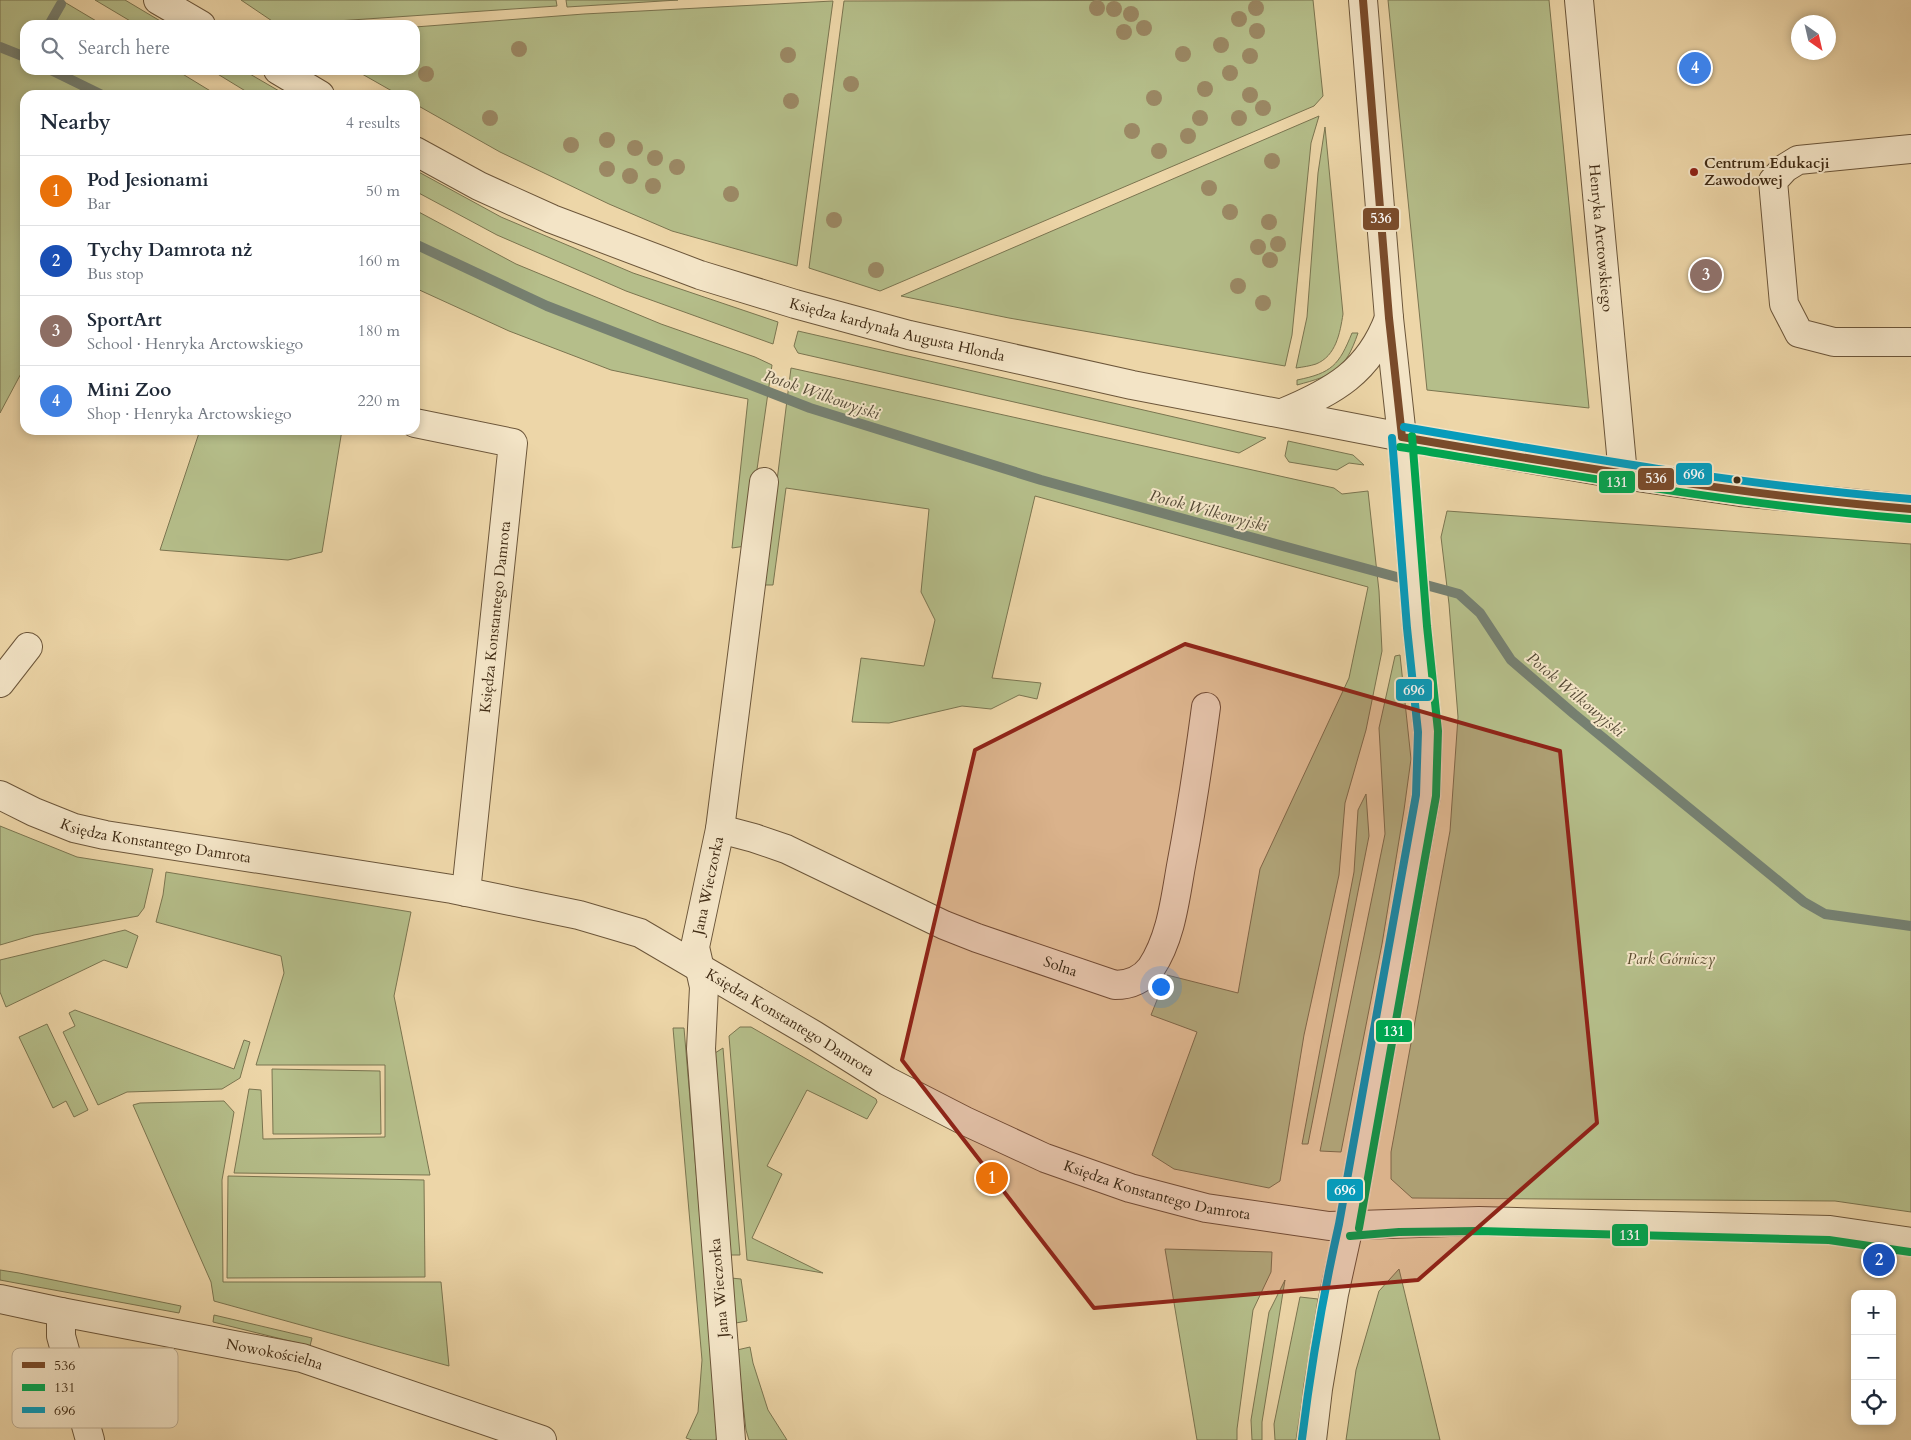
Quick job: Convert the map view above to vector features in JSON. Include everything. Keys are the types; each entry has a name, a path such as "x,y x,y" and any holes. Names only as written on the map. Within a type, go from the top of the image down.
{"street":[{"path":"158,0 192,20"},
{"path":"1312,1440 1318,1390 1334,1294 1349,1226 1426,796 1428,732 1417,627 1402,437 1389,318 1363,0"},
{"name":"Henryka Arctowskiego","path":"1579,0 1623,475"},
{"path":"286,75 312,90"},
{"path":"1911,149 1798,160 1786,168 1773,181 1784,304 1799,333 1834,342 1911,342"},
{"name":"Księdza kardynała Augusta Hlonda","path":"420,154 479,186 552,219 700,276 909,335 1132,385 1282,412 1402,437 1623,475 1740,492 1911,509"},
{"path":"1282,412 1323,395 1348,378 1373,352 1383,335 1389,318"},
{"name":"Księdza Konstantego Damrota","path":"420,423 514,443 466,892"},
{"name":"Jana Wieczorka","path":"731,1440 700,1049 704,987 695,948 720,829 764,482"},
{"path":"0,683 28,647"},
{"name":"Solna","path":"720,829 786,848 944,925 977,938 1115,985 1128,985 1141,978 1150,968 1163,945 1171,921 1206,707"},
{"name":"Księdza Konstantego Damrota","path":"0,795 34,812 74,828 105,835 466,892 579,915 640,933 814,1035 887,1081 966,1121 1045,1158 1138,1190 1206,1208 1311,1223 1349,1226 1399,1222 1479,1221 1830,1230 1911,1242"},
{"name":"Nowokościelna","path":"0,1299 302,1358 542,1440"},
{"path":"61,1312 61,1336 64,1348"}],"highlighted area":[{"path":"1185,644 1560,751 1597,1123 1418,1280 1094,1308 902,1060 975,750"}],"green space":[{"path":"0,0 61,0 95,20 20,20 20,75 184,75 209,90 20,90 20,375 0,413"},
{"path":"95,0 125,0 159,20 129,20"},
{"path":"241,0 556,0 557,6 351,20 271,20"},
{"path":"566,0 678,0 567,7"},
{"path":"1313,0 1323,96 1314,106 880,291 809,268 844,1"},
{"path":"1388,0 1549,0 1589,408 1427,390"},
{"path":"833,1 797,266 672,231 609,204 500,152 420,107 420,90 390,90 364,75 420,75 420,27 584,14"},
{"path":"219,75 252,75 277,90 244,90"},
{"path":"1319,116 1311,143 1292,335 1285,366 1009,318 901,296"},
{"path":"1325,127 1343,314 1333,350 1316,364 1296,368 1307,317 1318,173"},
{"path":"420,173 501,217 633,273 778,322 773,344 626,291 497,235 420,194"},
{"path":"420,213 516,264 661,324 755,357 772,365 746,546 732,548 748,399 611,370 509,331 420,290"},
{"path":"798,331 1266,438 1239,453 798,353 794,346"},
{"path":"1352,333 1358,333 1343,364 1329,374 1297,385 1297,380 1319,374 1333,366 1343,353"},
{"path":"791,368 1334,488 1342,494 1368,491 1379,591 1382,651 1366,730 1345,803 1339,875 1304,1035 1280,1181 1269,1188 1174,1169 1152,1155 1197,1032 1151,1015 1167,975 1238,993 1260,869 1349,678 1368,587 1035,496 992,678 1041,683 1037,699 1019,695 991,709 962,706 889,723 852,722 861,658 924,666 935,620 921,592 929,509 786,488 773,585 764,585"},
{"path":"198,435 341,435 322,552 288,560 160,550"},
{"path":"1288,441 1353,455 1364,465 1349,463 1337,470 1289,462 1285,456"},
{"name":"Park Górniczy","path":"1447,511 1911,544 1911,1212 1835,1201 1412,1198 1391,1179 1391,1152 1450,831 1458,717 1449,604 1441,537"},
{"path":"1400,655 1411,759 1404,810 1382,944 1341,1152 1320,1151 1385,834 1379,728 1395,656"},
{"path":"1366,794 1369,836 1308,1144 1302,1144 1354,872 1358,810"},
{"path":"0,826 77,857 153,869 144,908 138,916 34,935 0,945"},
{"path":"166,872 411,912 394,996 430,1175 234,1173 249,1089 261,1090 263,1139 385,1137 385,1065 256,1065 284,973 281,956 156,922 163,895"},
{"path":"125,930 138,936 127,968 104,960 6,1007 0,992 0,960"},
{"path":"75,1010 234,1069 244,1040 250,1042 240,1078 222,1089 127,1092 98,1105 63,1032 75,1026 69,1013"},
{"path":"47,1024 88,1110 74,1117 66,1101 53,1108 19,1037"},
{"path":"740,1027 751,1027 876,1099 877,1102 867,1119 807,1090 767,1166 782,1174 752,1238 823,1273 747,1260 729,1036"},
{"path":"673,1028 684,1028 718,1432 716,1440 692,1440 686,1438 698,1412 702,1360"},
{"path":"723,1048 740,1255 730,1255 715,1053"},
{"path":"272,1069 380,1071 381,1134 273,1134"},
{"path":"224,1101 234,1112 222,1180 223,1282 441,1282 449,1366 214,1301 211,1282 133,1105 140,1103"},
{"path":"228,1176 424,1180 425,1277 227,1278"},
{"path":"1165,1249 1272,1252 1271,1272 1253,1310 1237,1440 1197,1440"},
{"path":"1399,1269 1440,1440 1346,1440 1356,1370 1379,1291"},
{"path":"0,1270 181,1306 179,1313 0,1280"},
{"path":"731,1278 741,1279 747,1321 736,1323"},
{"path":"1285,1280 1262,1422 1262,1440 1252,1440 1251,1420 1269,1312"},
{"path":"1300,1297 1318,1299 1296,1440 1275,1440 1274,1424"},
{"path":"214,1315 312,1338 310,1346 213,1322"},
{"path":"750,1347 753,1363 768,1410 787,1440 749,1440 746,1430 737,1350"}],"waterway":[{"path":"52,20 61,4"},
{"path":"0,47 20,55"},
{"name":"Potok Wilkowyjski","path":"61,75 92,90"},
{"name":"Potok Wilkowyjski","path":"420,246 547,306 810,408 1041,480 1459,594 1480,613 1511,660 1574,714 1804,902 1825,914 1911,926"}],"transit line":[{"name":"536","path":"1363,0 1389,318 1402,437"},
{"name":"696","path":"1404,427 1720,478 1911,499"},
{"name":"131","path":"1359,1228 1436,796 1438,731 1427,626 1412,436"},
{"name":"536","path":"1402,437 1719,488 1911,509"},
{"name":"696","path":"1302,1439 1318,1331 1416,795 1418,732 1407,628 1392,438"},
{"name":"131","path":"1400,447 1718,497 1782,506 1910,519"},
{"name":"131","path":"1350,1236 1399,1232 1479,1231 1829,1240 1910,1252"}],"place":[{"name":"Mini Zoo","path":"1695,68"},
{"name":"Centrum Edukacji Zawodowej","path":"1694,172"},
{"name":"SportArt","path":"1706,275"},
{"name":"Pod Jesionami","path":"992,1178"},
{"name":"Tychy Damrota nż","path":"1879,1260"}]}
